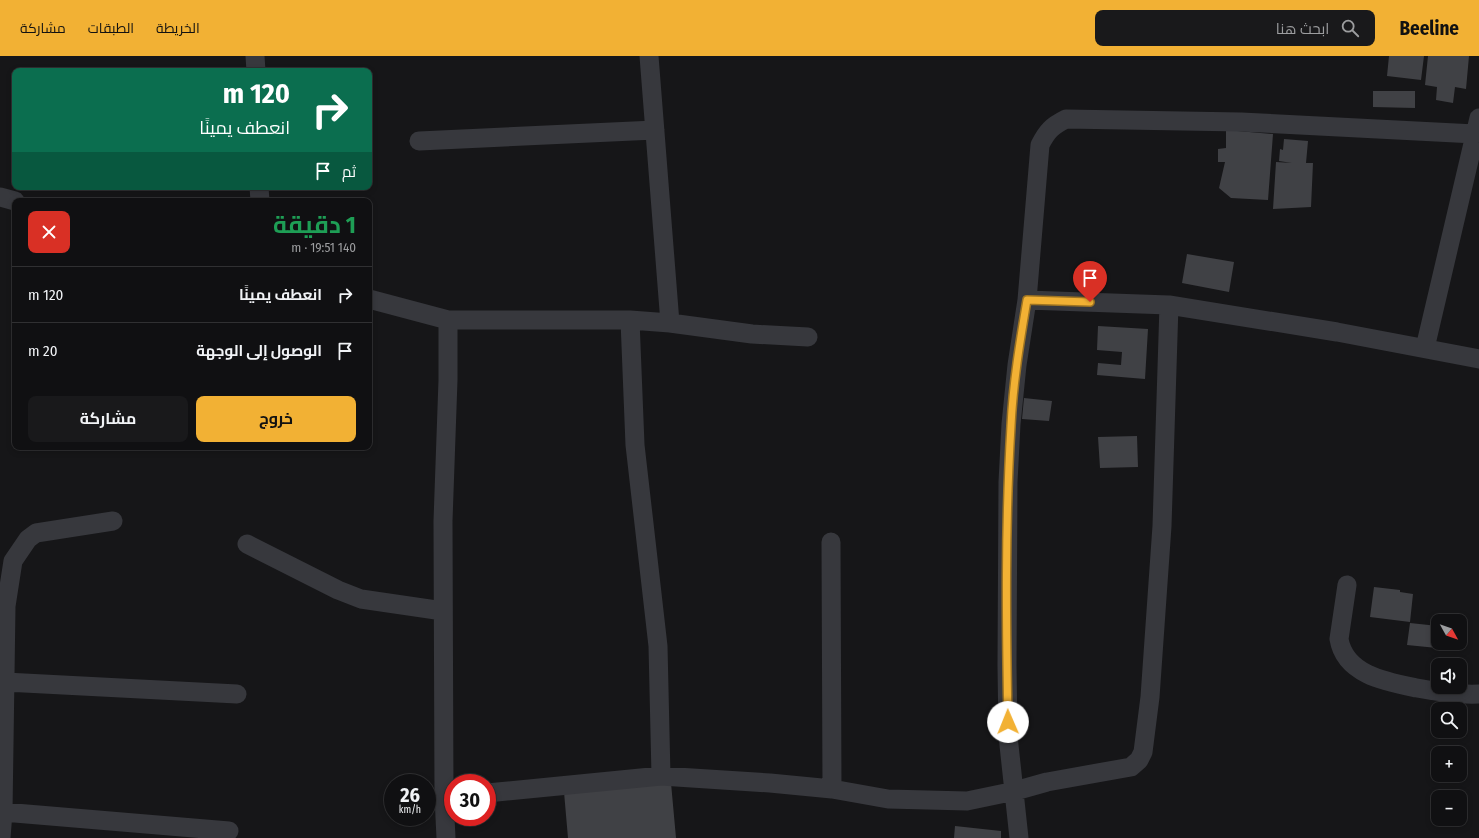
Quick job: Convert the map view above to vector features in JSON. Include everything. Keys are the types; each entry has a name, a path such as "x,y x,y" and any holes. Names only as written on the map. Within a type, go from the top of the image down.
{"street":[{"path":"255,56 256,68"},
{"path":"649,56 670,323"},
{"path":"1019,838 1008,736 1008,482 1011,424 1016,372 1027,300 1040,146 1045,135 1055,124 1066,119 1477,126 1425,348"},
{"path":"419,141 655,130"},
{"path":"0,198 12,201"},
{"path":"372,299 448,320 630,320 670,323 752,334 808,336"},
{"path":"1027,300 1169,306 1337,332 1479,359"},
{"path":"496,792 661,776 770,782 832,789 888,799 968,801 1047,782 1131,767 1140,760 1143,752 1150,697 1162,526 1169,306"},
{"path":"447,774 442,521 448,380 448,320"},
{"path":"630,320 635,445 658,646 661,776"},
{"path":"1,838 3,812 6,606 14,561 19,550 28,539 36,533 113,522"},
{"path":"831,542 832,789"},
{"path":"247,544 338,590 361,599 443,611"},
{"path":"1347,585 1339,639 1340,647 1344,656 1355,666 1369,676 1386,682 1446,693 1479,694"},
{"path":"5,682 237,694"},
{"path":"3,812 229,831"},
{"path":"446,838 447,826"}],"building":[{"path":"1389,56 1424,56 1421,80 1387,76"},
{"path":"1428,56 1469,56 1466,89 1455,87 1453,103 1436,100 1437,87 1425,85"},
{"path":"1373,91 1415,91 1415,108 1373,107"},
{"path":"1226,130 1273,134 1268,200 1231,198 1219,188 1225,162 1218,162 1218,149 1226,148"},
{"path":"1284,139 1308,141 1306,163 1313,163 1311,207 1273,209 1276,162 1292,163 1279,161 1280,149 1283,150"},
{"path":"1187,254 1234,262 1229,292 1182,283"},
{"path":"1098,326 1148,329 1145,379 1097,375 1098,363 1121,365 1122,352 1097,350"},
{"path":"1024,398 1052,401 1049,421 1022,419"},
{"path":"1137,436 1138,467 1100,468 1098,437"},
{"path":"1374,587 1400,590 1400,592 1413,594 1410,622 1370,617"},
{"path":"1410,623 1431,625 1431,647 1407,645"},
{"path":"671,783 676,838 568,838 564,792"},
{"path":"955,826 1001,831 1001,838 954,838"}],"route":[{"path":"1008,722 1008,482 1011,424 1017,365 1027,300 1090,302"}]}
